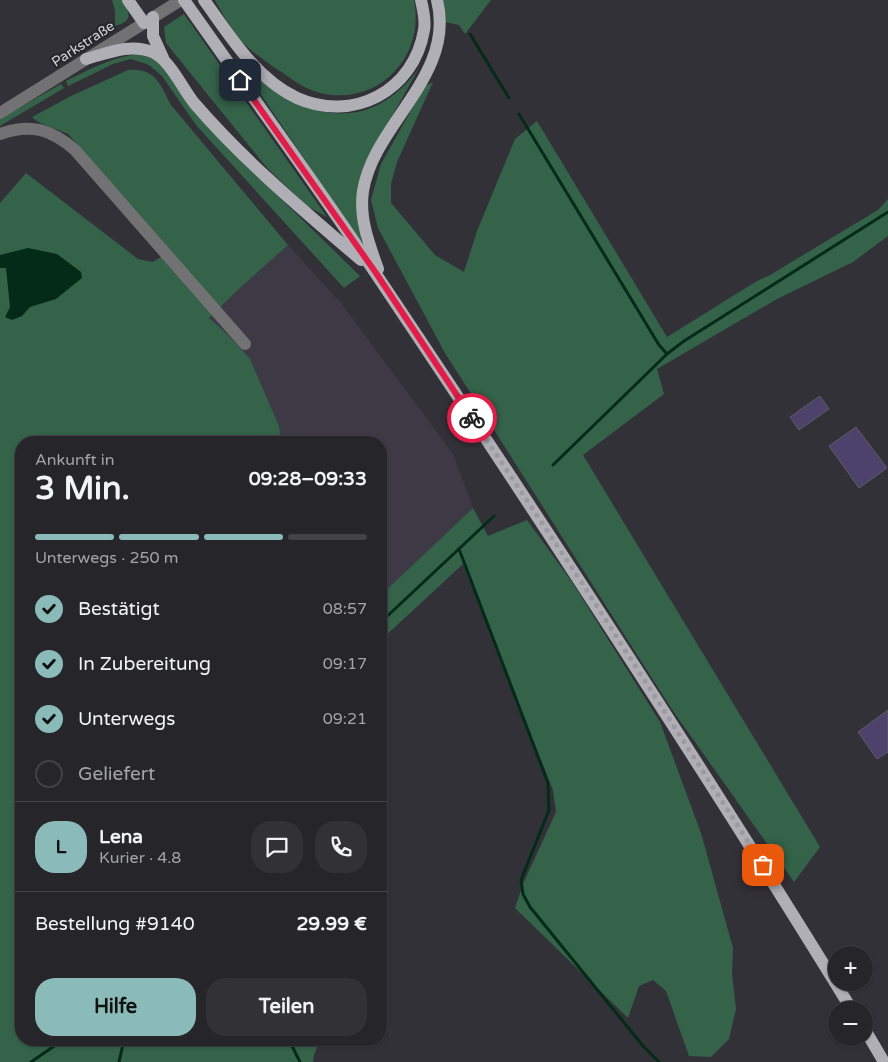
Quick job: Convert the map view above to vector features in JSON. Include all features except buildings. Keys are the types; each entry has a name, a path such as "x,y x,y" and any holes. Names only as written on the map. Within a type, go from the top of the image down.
{"main road":[{"path":"128,0 152,18 153,36 169,68"},
{"path":"182,0 379,278 582,583 662,706 846,1001"},
{"path":"204,0 236,44 262,74 280,88 296,98 316,105 346,106 364,103 379,97 395,85 407,71 415,58 424,29 421,0"},
{"path":"379,278 365,228 363,192 372,162 412,100 434,55 440,30 440,10 437,0"},
{"path":"86,59 126,48 142,49 157,54 194,103 232,142 304,211 379,278"},
{"path":"873,1043 884,1062"}],"street":[{"name":"Parkstraße","path":"0,114 182,0"},
{"path":"0,134 14,129 31,128 51,133 68,144 245,344"}],"shaded area":[{"path":"112,0 122,0 129,16 125,22 115,26 115,11"},
{"path":"215,0 414,0 415,29 406,56 386,80 363,92 338,95 325,94 313,91 298,83 250,49 234,32"},
{"path":"443,0 491,0 465,34 459,25 445,22"},
{"path":"184,14 327,217 307,206 268,169 166,43 164,27"},
{"path":"139,54 155,60 168,72 230,149 360,276 344,288 196,125 162,76 149,65 131,59 113,64 68,86 66,81 93,68 110,61"},
{"path":"235,56 256,76 279,93 303,105 327,112 351,113 375,106 398,92 419,68 366,163 361,243"},
{"path":"128,70 137,70 151,75 164,90 171,105 288,245 209,318 250,359 279,426 280,436 15,436 15,1046 318,1046 313,1062 0,1062 0,203 26,173 138,259 153,262 171,251 68,134 44,125 32,117 71,96"},
{"path":"433,82 397,162 391,184 391,203 435,255 464,272 477,231 515,139 537,121 667,337 757,281 878,210 888,199 888,236 853,262 777,299 657,369 664,394 583,455 820,847 794,882 671,708 445,353 378,228 371,200 381,164 423,87"},
{"path":"61,84 64,88 0,126 0,119"},
{"path":"288,245 340,302 453,454 473,508 387,589 387,436 280,436 279,426 209,318"},
{"path":"28,248 57,254 81,272 82,278 56,299 30,307 22,316 12,320 5,317 10,307 6,268 0,268 0,255"},
{"path":"473,508 488,536 527,520 572,582 660,722 701,833 733,948 732,974 736,1009 729,1039 711,1057 689,1056 666,991 653,980 639,986 628,1018 515,908 523,884 556,812 553,790 463,564 387,634 387,589"}],"waterway":[{"path":"470,34 509,98"},
{"path":"519,114 659,345 667,354"},
{"path":"553,465 667,354 684,341 888,212"},
{"path":"387,616 494,516"},
{"path":"459,549 548,783 549,810 521,880 523,894 530,907 643,1046 659,1062"},
{"path":"31,1062 54,1046"},
{"path":"119,1062 123,1046"},
{"path":"292,1046 300,1062"}],"way so far":[{"path":"472,418 582,583 763,865"}],"route":[{"path":"240,80 376,273 472,418"}]}
